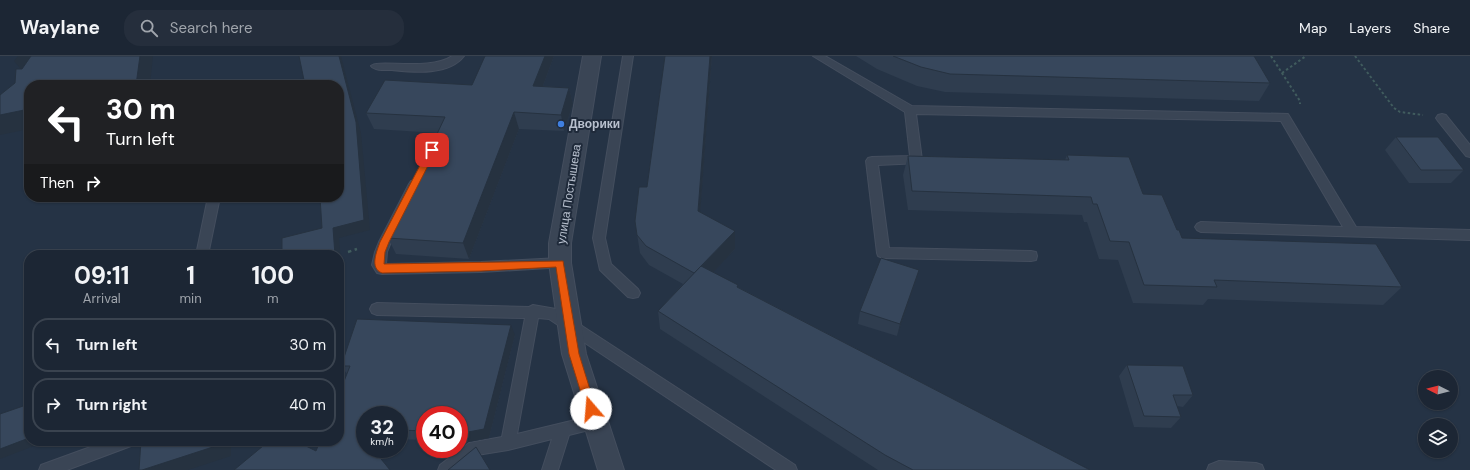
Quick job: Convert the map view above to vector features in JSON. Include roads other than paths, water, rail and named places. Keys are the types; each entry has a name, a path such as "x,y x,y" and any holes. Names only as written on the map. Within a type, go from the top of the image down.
{"street":[{"name":"улица Постышева","path":"592,56 560,243 560,263 574,354 611,470"}],"lane":[{"path":"376,66 433,68 456,60 459,56"},
{"path":"628,56 599,238 605,266 633,293"},
{"path":"818,56 910,110 1284,117 1352,232"},
{"path":"910,110 916,160 872,161 883,253 1031,256"},
{"path":"1442,118 1470,153"},
{"path":"421,171 385,242 379,261 379,265 382,269 481,267 560,263"},
{"path":"203,250 213,202"},
{"path":"1201,227 1470,235"},
{"path":"378,309 533,311 551,313 789,470"},
{"path":"508,443 533,311"},
{"path":"446,470 474,448 508,443 596,422"},
{"path":"550,470 563,429"},
{"path":"47,470 112,446"},
{"path":"1215,470 1219,468 1256,470"}],"place":[{"name":"Дворики","path":"561,124"}]}
